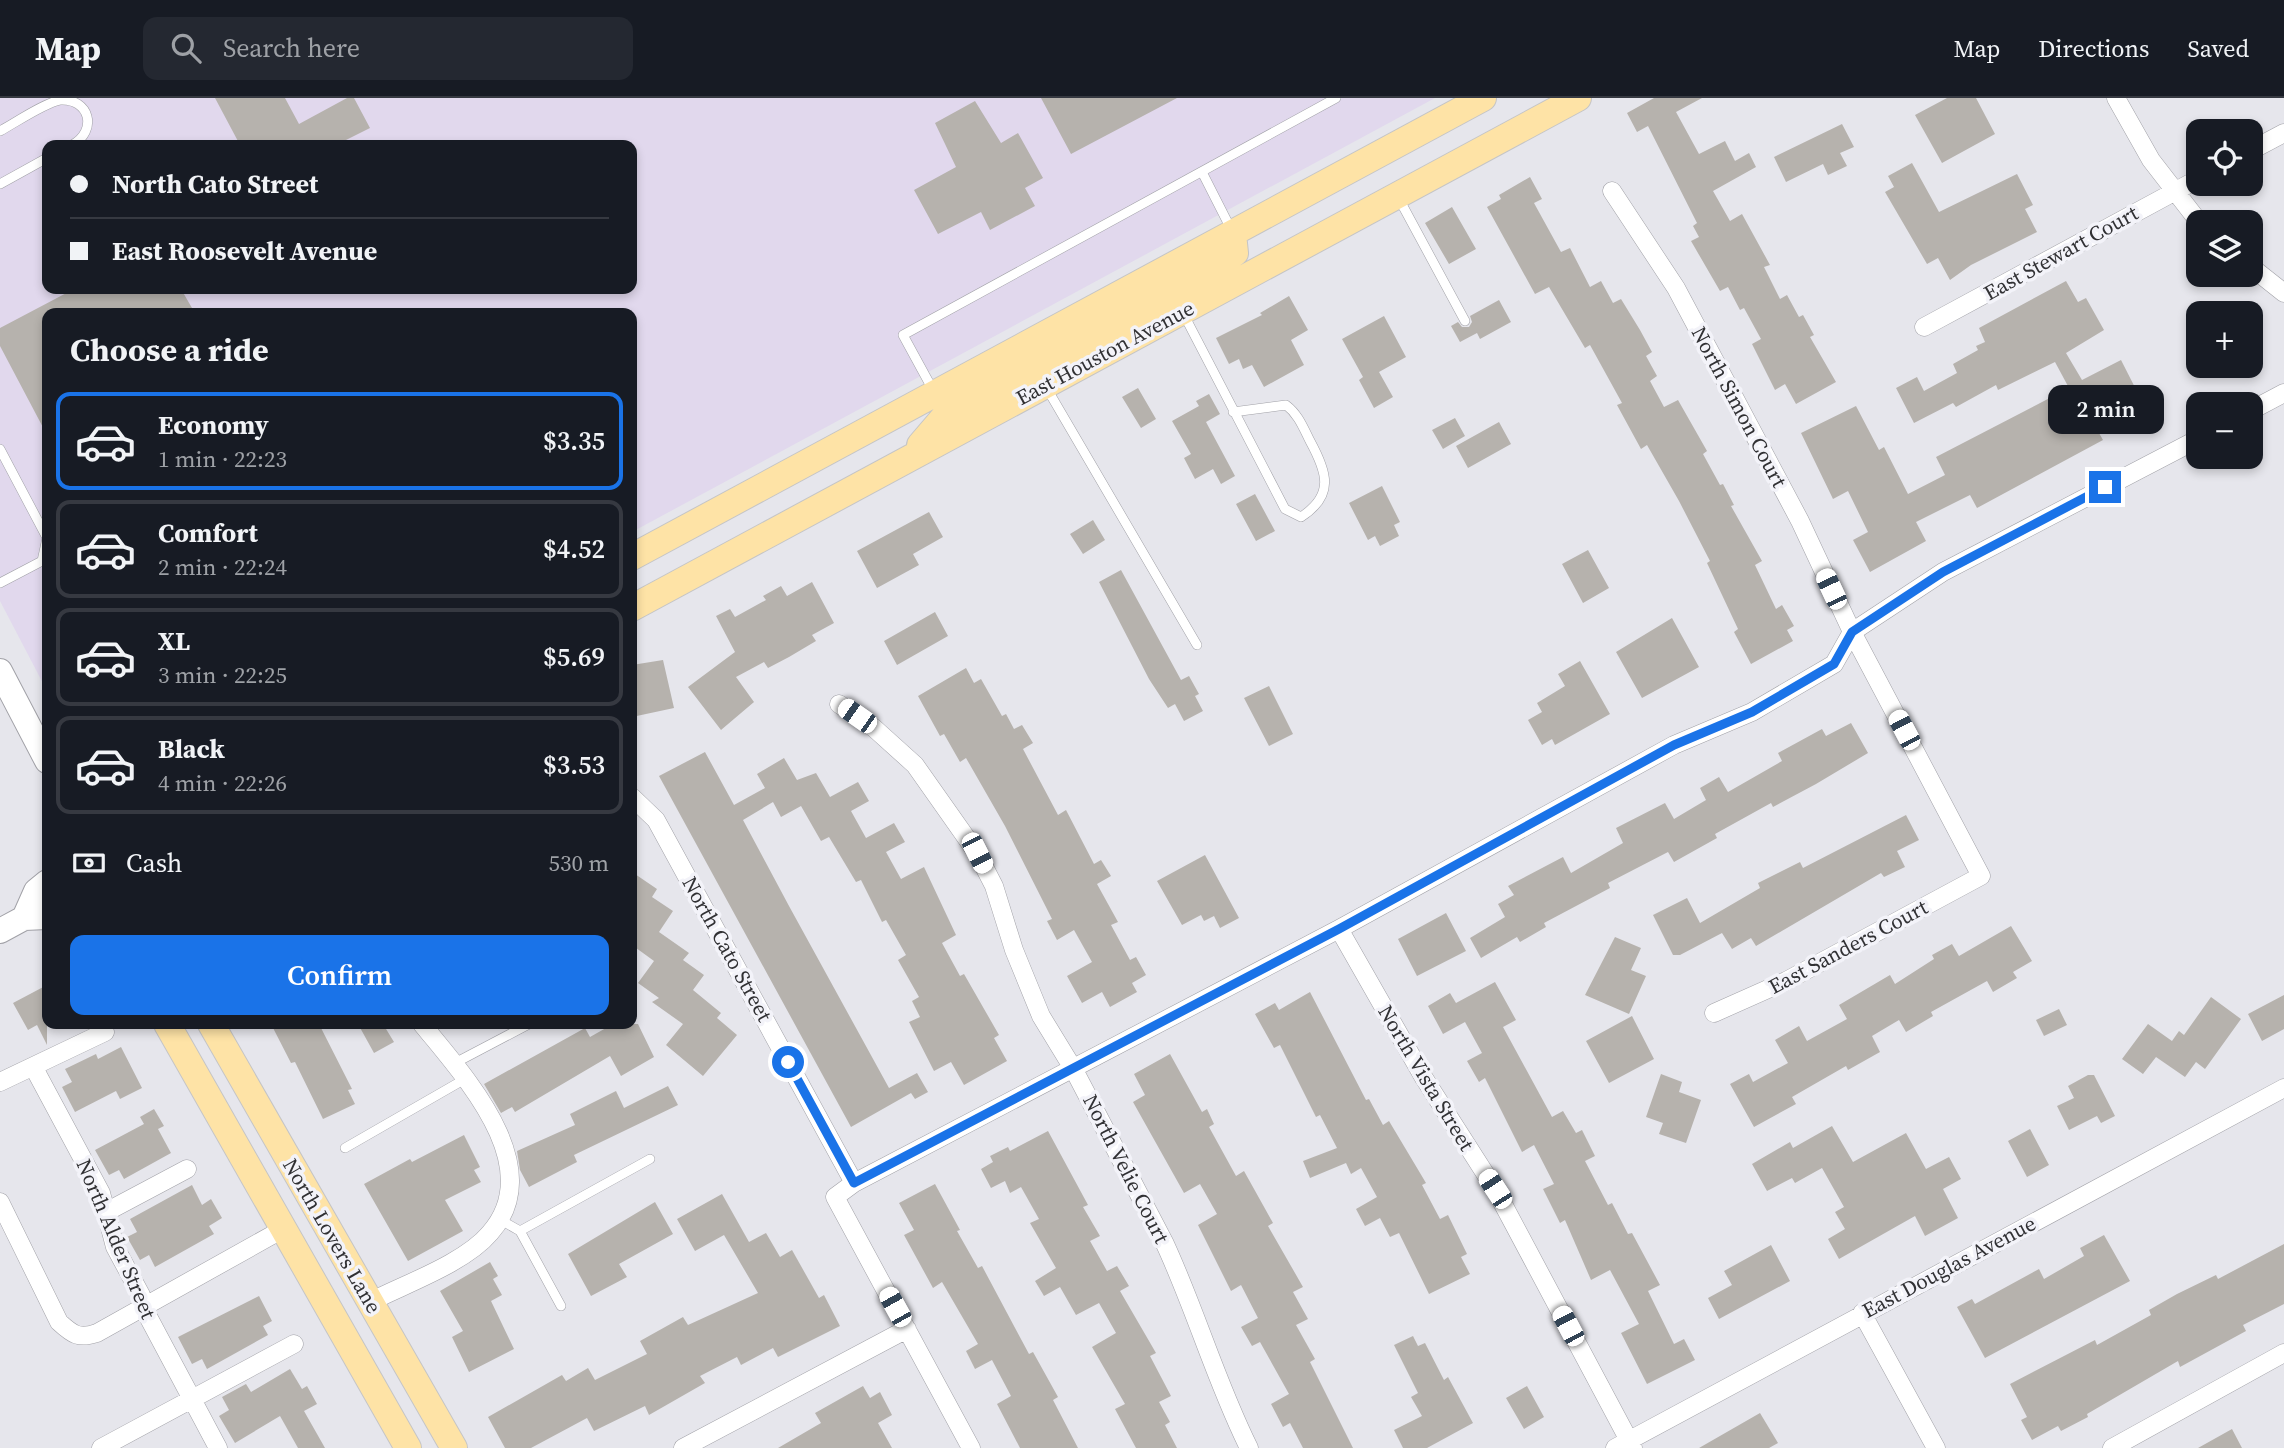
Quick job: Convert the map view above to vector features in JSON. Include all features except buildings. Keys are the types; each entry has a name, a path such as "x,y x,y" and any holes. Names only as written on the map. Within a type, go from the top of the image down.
{"main road":[{"name":"East Houston Avenue","path":"637,554 1483,98"},
{"name":"East Houston Avenue","path":"637,605 1578,98"},
{"path":"909,458 950,411 1214,270 1234,253 1233,234"},
{"path":"0,671 42,751"},
{"path":"0,931 36,917 36,891 42,886"},
{"name":"North Lovers Lane","path":"170,1029 408,1448"},
{"name":"North Lovers Lane","path":"214,1029 454,1448"}],"street":[{"path":"2116,98 2151,160 2189,210"},
{"path":"2263,144 2284,133"},
{"name":"East Stewart Court","path":"1924,327 2186,184"},
{"name":"North Simon Court","path":"1612,191 1676,288 1800,521 1852,632 1981,876"},
{"path":"2263,276 2284,293"},
{"path":"2263,404 2284,393"},
{"path":"971,1448 835,1197 854,1183 1339,929 1674,745 1763,705 1834,664 1852,632 1943,572 2186,445"},
{"name":"North Velie Court","path":"839,704 874,728 915,765 977,853 993,886 1027,985 1165,1244 1185,1288 1222,1390 1249,1448"},
{"name":"North Cato Street","path":"637,802 656,820 854,1183"},
{"name":"East Sanders Court","path":"1714,1013 1786,981 1981,876"},
{"name":"North Vista Street","path":"1339,929 1423,1078 1495,1189 1625,1445"},
{"path":"370,1302 465,1254 491,1233 506,1204 509,1169 500,1133 465,1079 426,1029"},
{"path":"0,1082 105,1032"},
{"name":"North Alder Street","path":"34,1068 101,1193 116,1247 141,1295 144,1309 218,1448"},
{"name":"East Douglas Avenue","path":"1625,1445 1862,1313 2284,1088"},
{"path":"108,1211 187,1169"},
{"path":"0,1202 60,1322 74,1336 86,1337 97,1333 144,1309 283,1229"},
{"path":"1862,1313 1936,1448"},
{"path":"683,1448 907,1329"},
{"path":"101,1448 294,1344"},
{"path":"2112,1448 2284,1353"}],"lane":[{"path":"936,394 903,335 1336,98"},
{"path":"0,131 60,100 76,101 87,112 89,126 81,140"},
{"path":"0,184 42,161"},
{"path":"1202,172 1233,234"},
{"path":"1397,195 1465,321"},
{"path":"1182,311 1233,412 1285,509 1301,517 1317,506 1326,484 1323,465 1295,411 1286,404 1233,412"},
{"path":"1045,385 1197,645"},
{"path":"0,449 42,529"},
{"path":"0,583 42,561"},
{"path":"453,1064 520,1029"},
{"path":"345,1149 465,1079"},
{"path":"520,1231 650,1159"},
{"path":"499,1219 520,1231 561,1306"}],"shaded area":[{"path":"0,98 1435,98 637,529 637,308 42,308 42,681 0,601"}],"route":[{"path":"788,1062 854,1183 1339,929 1674,745 1752,712 1834,664 1852,632 1943,572 2105,487"}]}
